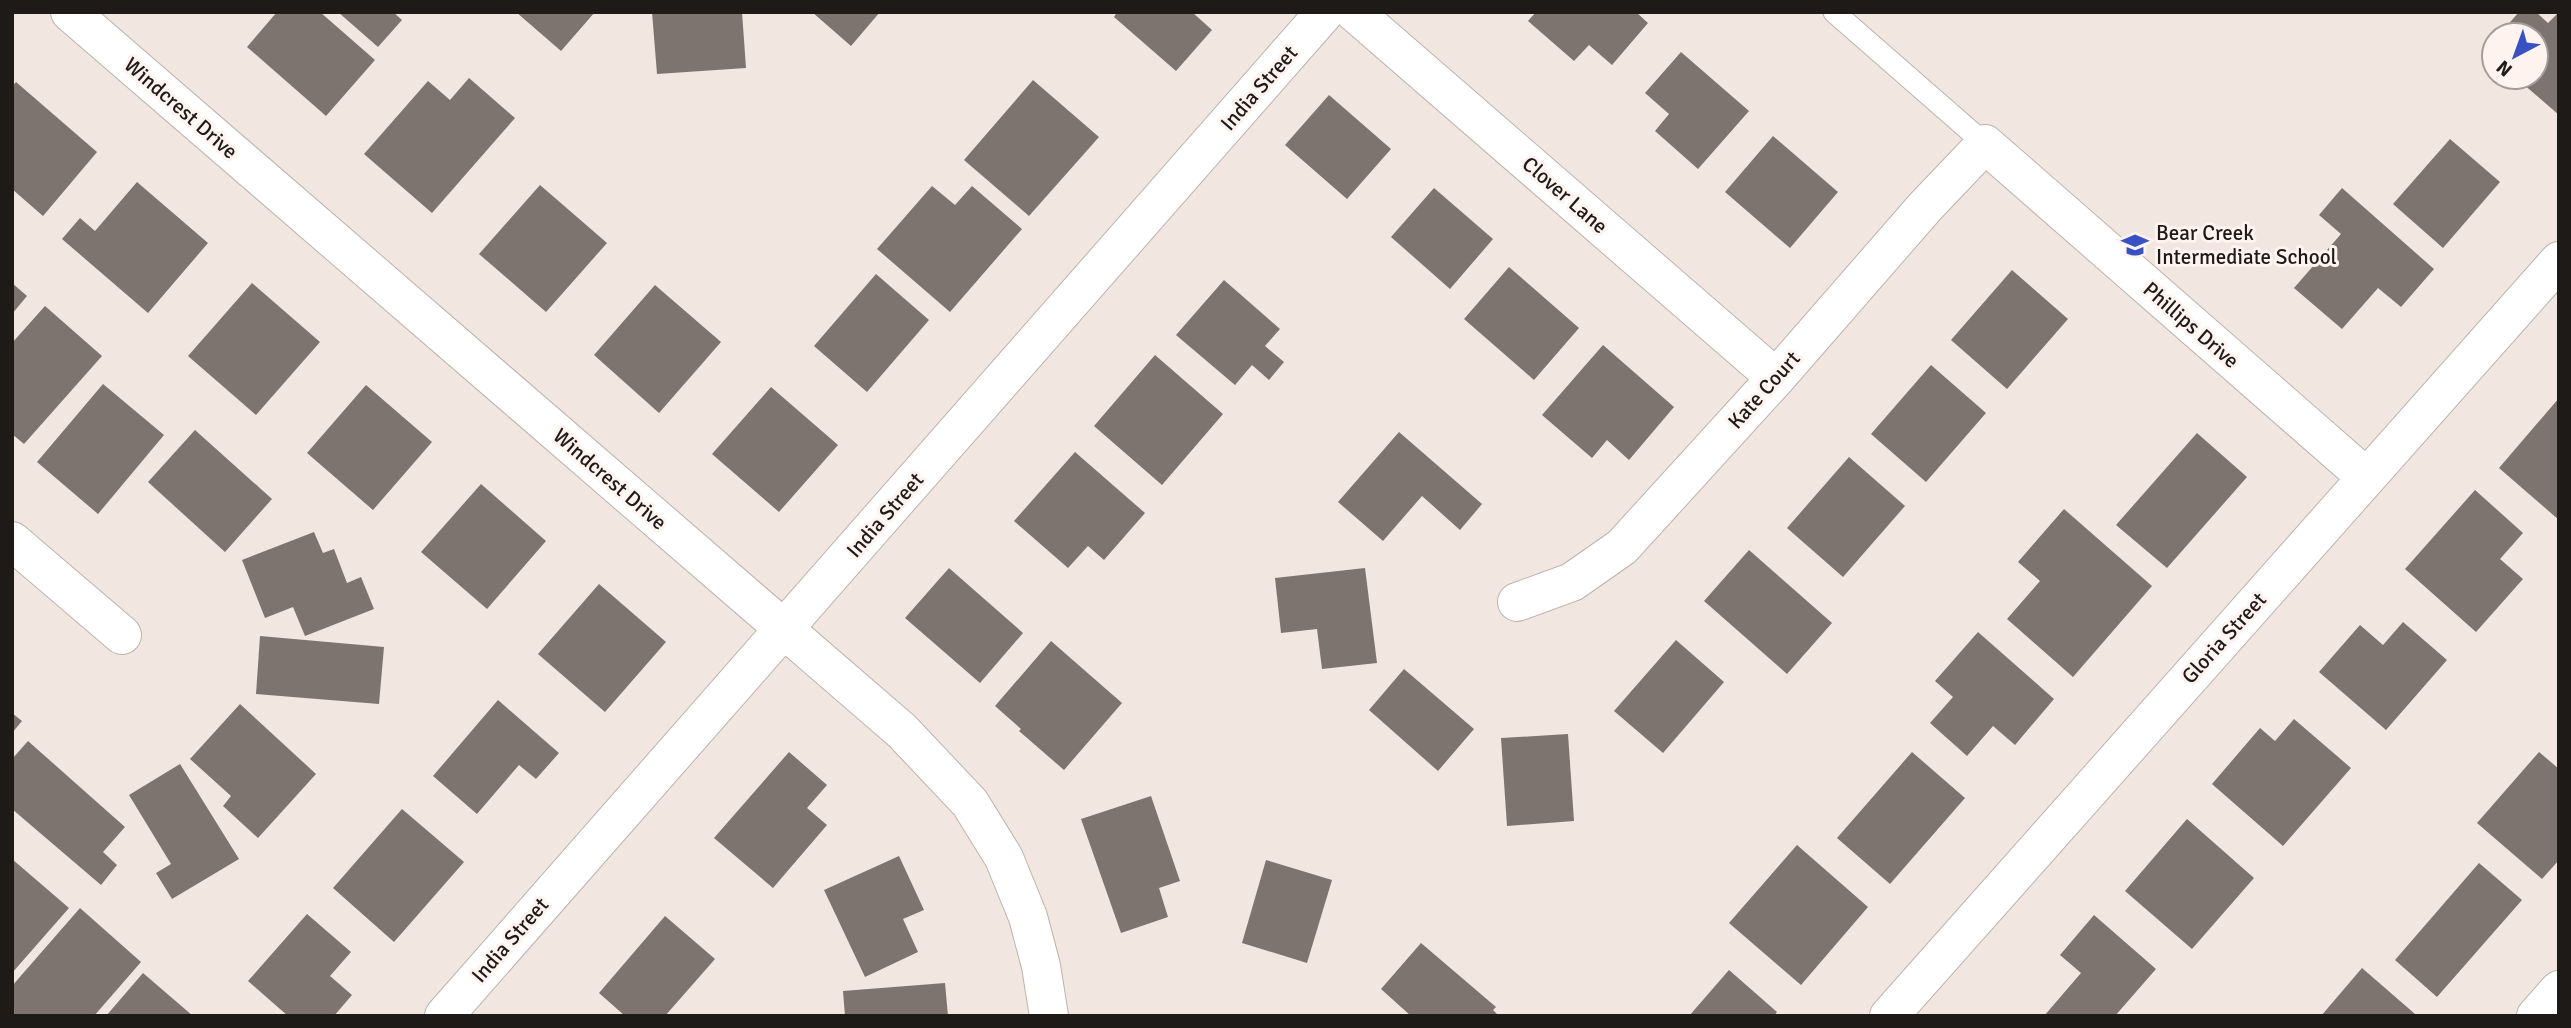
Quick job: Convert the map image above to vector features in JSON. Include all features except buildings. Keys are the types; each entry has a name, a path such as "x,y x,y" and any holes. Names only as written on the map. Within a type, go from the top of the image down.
{"street":[{"name":"Windcrest Drive","path":"69,12 902,731 970,803 1003,858 1028,917 1041,966 1049,1016"},
{"name":"India Street","path":"443,1016 1325,12"},
{"name":"Clover Lane","path":"1353,12 1776,378"},
{"name":"Kate Court","path":"1517,602 1572,582 1622,547 1776,378 1925,207 1985,144"},
{"name":"Phillips Drive","path":"1985,144 2366,477"},
{"name":"Gloria Street","path":"1889,1016 2559,261"},
{"path":"12,541 122,635"},
{"path":"2536,1016 2559,990"}],"lane":[{"path":"1834,12 1985,144"}],"place":[{"name":"Bear Creek Intermediate School","path":"2135,245"}]}
